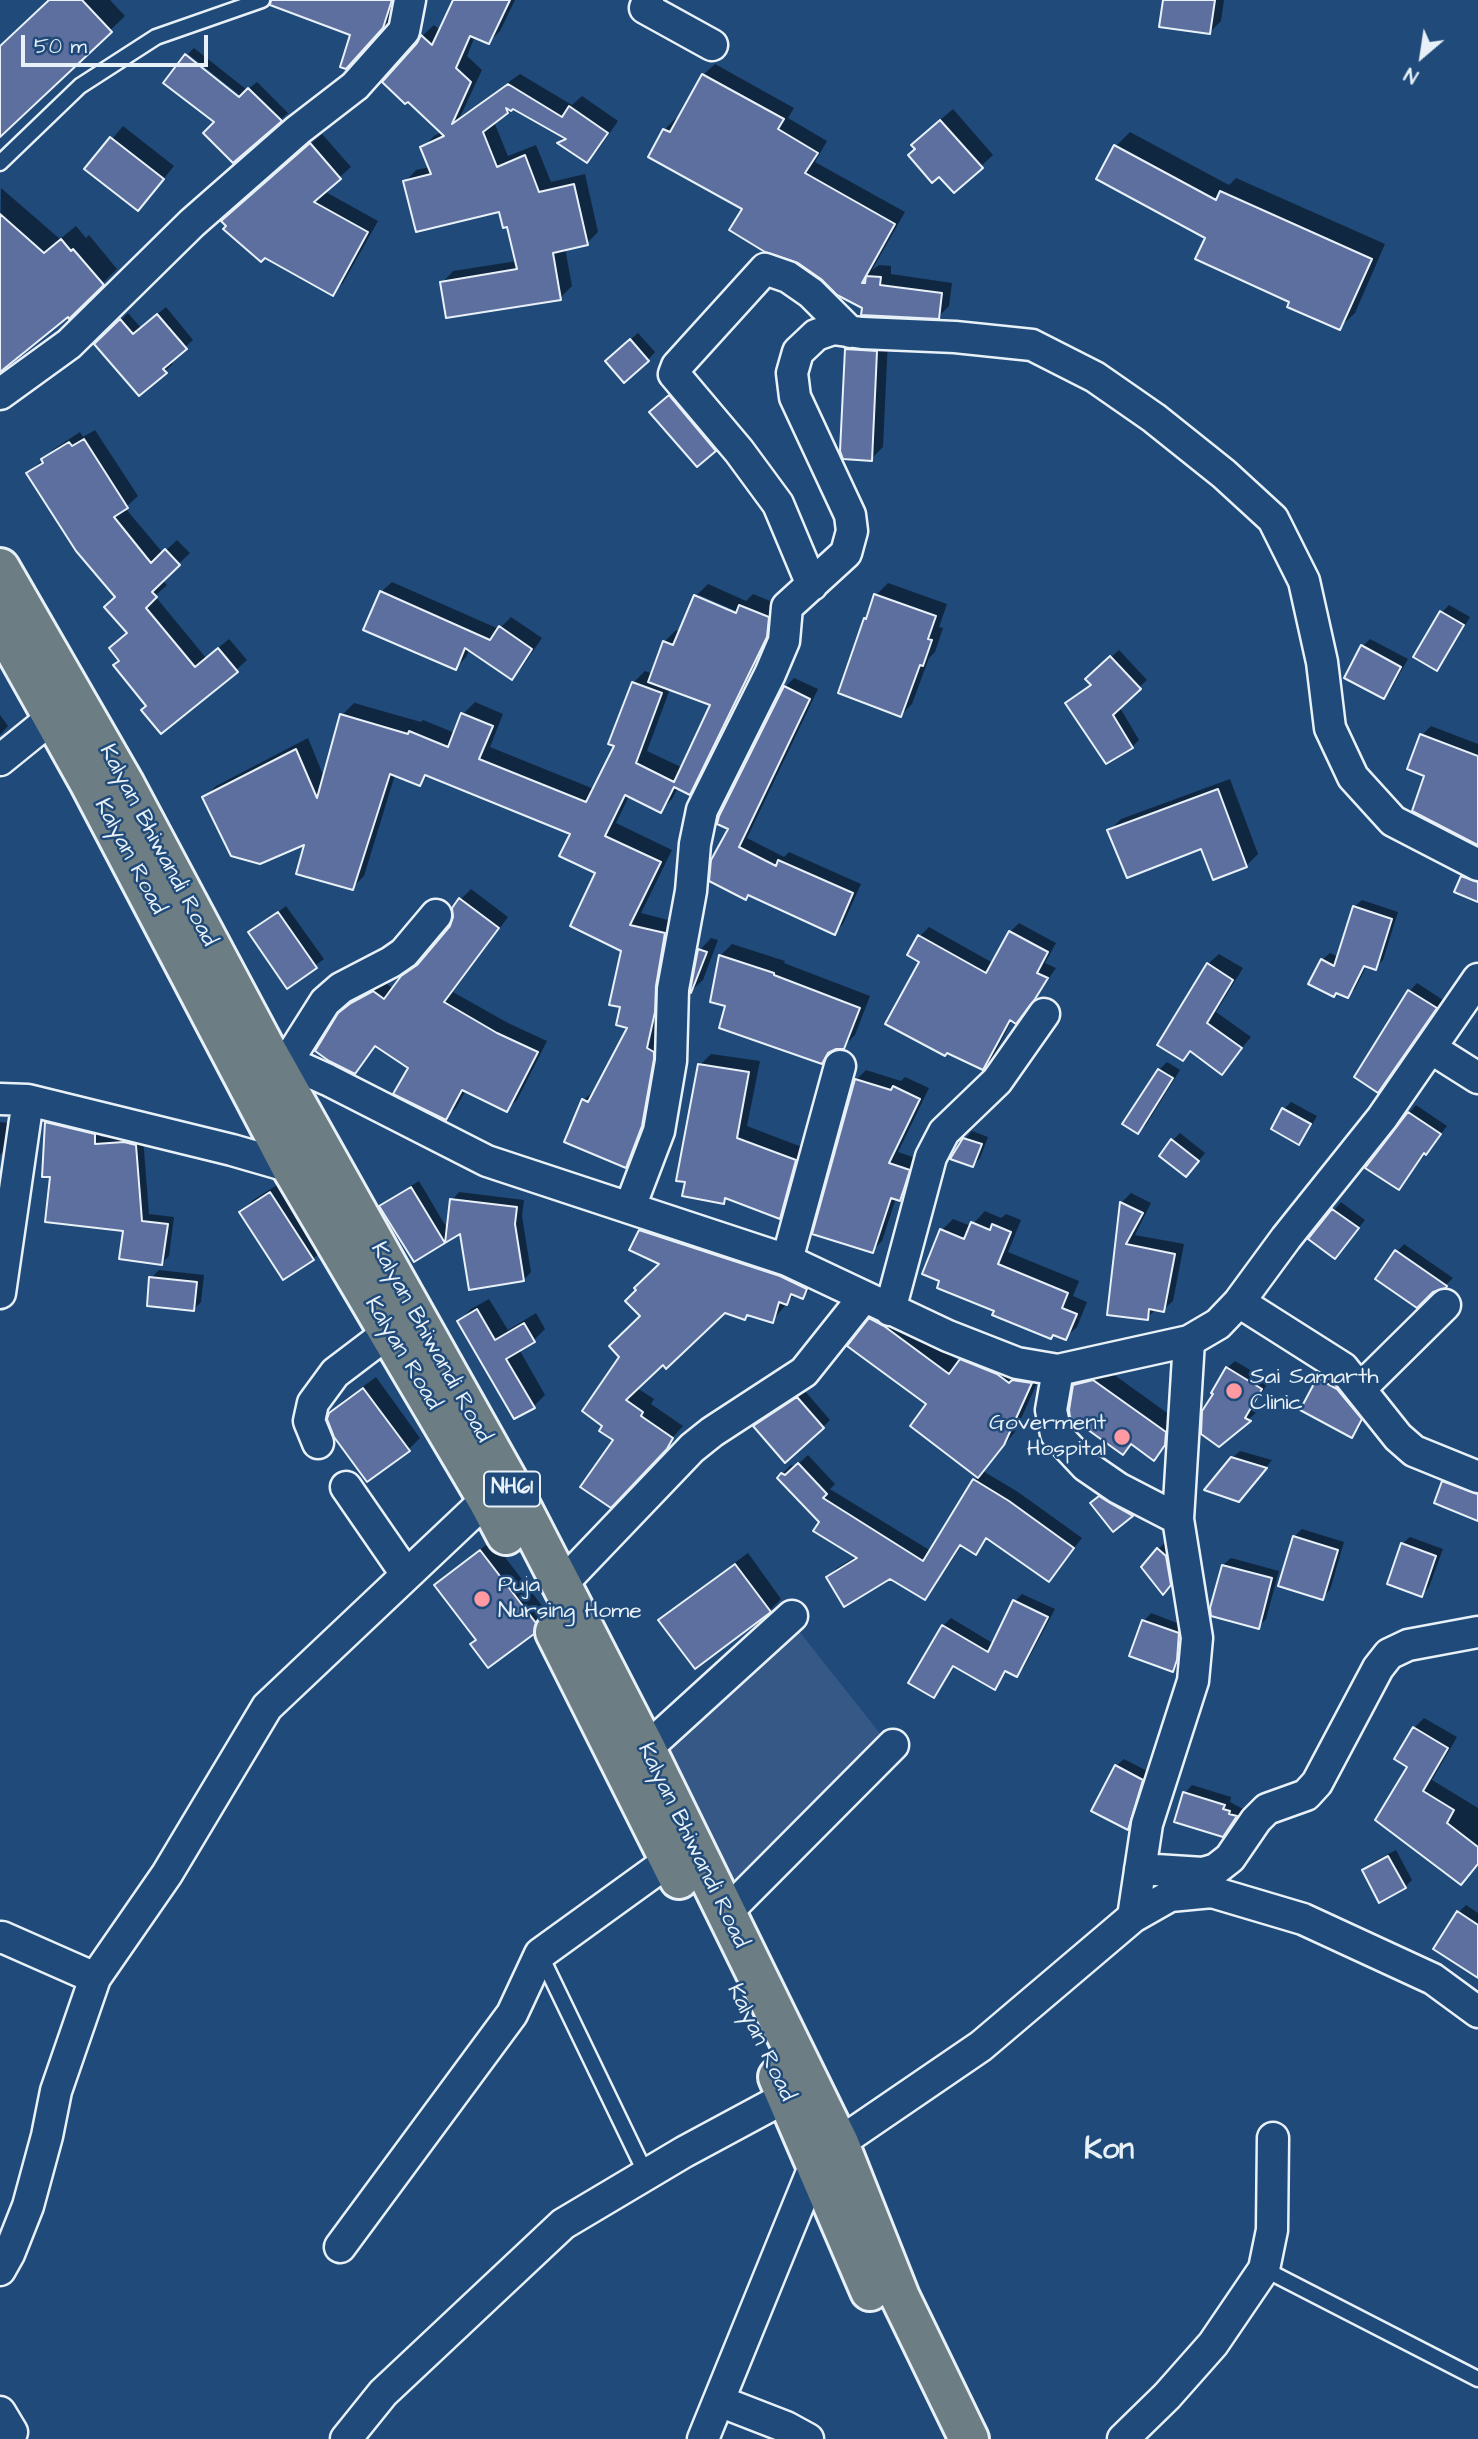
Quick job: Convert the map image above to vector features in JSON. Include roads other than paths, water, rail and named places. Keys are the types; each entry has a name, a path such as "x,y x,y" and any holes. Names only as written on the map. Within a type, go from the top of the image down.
{"highway":[{"name":"Kalyan Bhiwandi Road","path":"0,568 277,1057 507,1479 646,1749 725,1914 827,2153 969,2439"},
{"name":"Kalyan Road","path":"0,624 96,794 291,1167 487,1499 788,2096 827,2153 886,2327 939,2439"}],"street":[{"path":"0,394 69,344 192,223 298,130 355,86 404,31 410,0"},
{"path":"648,0 645,8 712,45"},
{"path":"812,585 778,503 739,451 674,374 677,366 765,269 788,277 811,293 850,332"},
{"path":"630,1207 659,1131 671,1061 673,989 702,810 784,641 787,607 846,553 852,531 849,515 795,397 792,373 798,352 816,335 833,329 1032,345 1095,377 1224,474 1273,519 1304,581 1322,662 1330,728 1353,777 1392,821 1478,865"},
{"path":"0,760 52,717"},
{"path":"277,1057 325,1002 341,988 404,953 436,915"},
{"path":"229,1047 277,1057 488,1161 787,1260 948,1336 1017,1363 1058,1370 1189,1340 1218,1324 1239,1302 1286,1238 1382,1118 1478,979"},
{"path":"890,1310 931,1157 944,1132 997,1081 1044,1014"},
{"path":"1432,1049 1478,1078"},
{"path":"787,1260 840,1066"},
{"path":"0,1293 14,1100 232,1150 291,1167"},
{"path":"561,1585 692,1448 804,1372 863,1298"},
{"path":"1239,1302 1343,1368 1398,1437 1414,1451 1478,1478"},
{"path":"1360,1389 1445,1305"},
{"path":"318,1443 309,1421 313,1403 335,1373 389,1332"},
{"path":"1133,1917 1147,1824 1192,1681 1197,1638 1178,1519 1189,1340"},
{"path":"1058,1370 1051,1410 1056,1434 1086,1466 1107,1481 1178,1519"},
{"path":"346,1487 406,1574"},
{"path":"0,2270 28,2206 56,2091 95,1978 167,1874 267,1707 487,1499"},
{"path":"646,1749 792,1616"},
{"path":"1140,1869 1203,1872 1216,1869 1230,1858 1256,1819 1267,1809 1306,1795 1317,1783 1378,1668 1389,1654 1408,1645 1478,1632"},
{"path":"725,1914 893,1745"},
{"path":"340,2247 512,2014 540,1954 670,1860"},
{"path":"703,2439 827,2153 981,2046 1133,1917 1170,1896 1212,1892 1303,1919 1433,1979 1478,2012"},
{"path":"0,1938 95,1978"},
{"path":"346,2439 383,2393 563,2224 684,2152 788,2096"},
{"path":"1123,2439 1167,2396 1213,2344 1264,2269 1272,2230 1273,2138"},
{"path":"719,2401 786,2427 808,2439"}],"lane":[{"path":"0,163 80,86 156,37 262,0"},
{"path":"540,1954 647,2176"},
{"path":"1264,2269 1478,2379"}],"place":[{"name":"Sai Samarth Clinic","path":"1234,1391"},
{"name":"Goverment Hospital","path":"1122,1437"},
{"name":"Puja Nursing Home","path":"482,1599"}],"district":[{"name":"Kon","path":"1109,2152"}]}
